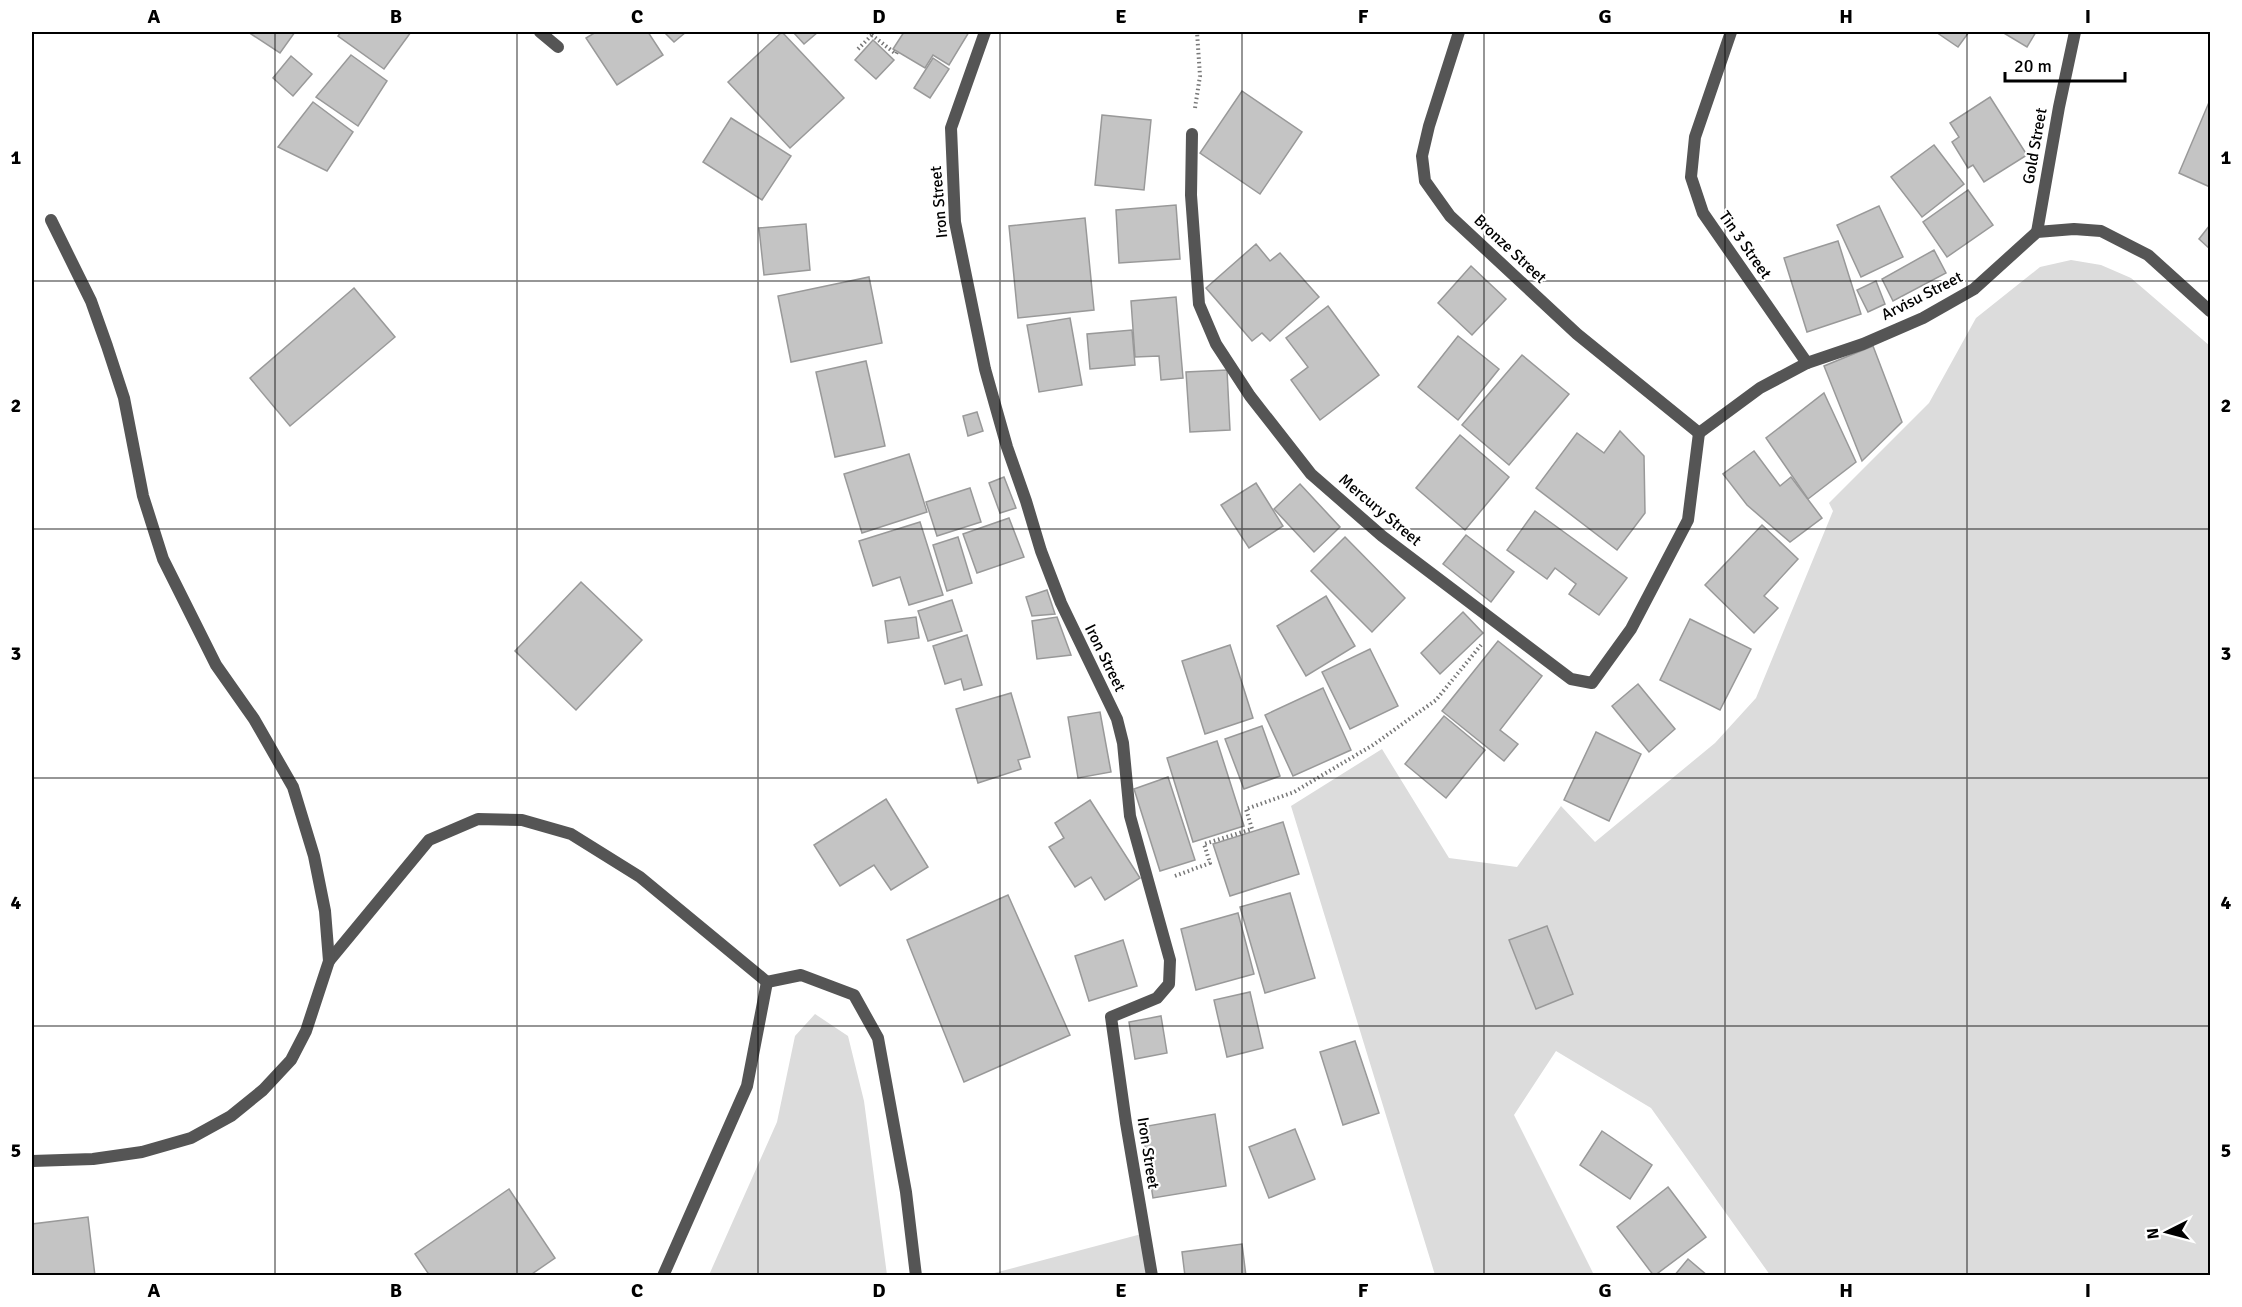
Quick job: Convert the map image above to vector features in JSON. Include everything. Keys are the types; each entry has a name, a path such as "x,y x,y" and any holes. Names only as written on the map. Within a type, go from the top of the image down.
{"street":[{"path":"540,32 558,46"},
{"name":"Iron Street","path":"985,32 951,128 955,222 985,369 1007,447 1061,603 1117,719 1123,743 1130,816 1170,960 1169,984 1157,998 1111,1017 1152,1275"},
{"name":"Bronze Street","path":"1459,32 1429,126 1422,156 1425,181 1450,216 1568,326 1699,433"},
{"name":"Tin 3 Street","path":"1731,32 1695,137 1691,177 1703,213 1807,363"},
{"name":"Gold Street","path":"2037,232 2075,32"},
{"name":"Mercury Street","path":"1192,134 1191,195 1199,304 1216,344 1250,396 1311,474 1382,536 1570,679 1592,683 1631,629 1688,520 1699,433"},
{"path":"51,220 91,301 124,398 143,496 163,560 216,665 254,719 292,787 314,856 326,911 329,961"},
{"path":"2037,232 2074,229 2102,231 2148,255 2211,311"},
{"name":"Arvisu Street","path":"1699,433 1760,388 1807,363 1863,344 1923,318 1974,289 2037,232"},
{"path":"32,1161 93,1159 142,1152 191,1138 231,1116 263,1090 291,1060 306,1031 329,961 429,840 478,819 522,820 571,834 640,877 767,982"},
{"path":"767,982 801,975 854,995 878,1038 905,1182 916,1275"},
{"path":"663,1275 747,1086 767,982"}],"path":[{"path":"1192,134 1200,76 1197,32"},
{"path":"858,49 870,33 896,54 897,52"},
{"path":"1172,878 1210,862 1204,844 1252,829 1246,809 1294,792 1373,745 1436,700 1498,625"}],"shaded area":[{"path":"2071,260 2101,265 2131,278 2210,346 2210,1275 1770,1275 1651,1108 1556,1051 1514,1115 1594,1275 1435,1275 1291,806 1382,749 1449,858 1517,867 1561,806 1595,842 1715,743 1756,698 1833,511 1829,503 1929,403 1976,318 2040,267"},
{"path":"815,1014 848,1036 864,1101 887,1275 709,1275 777,1122 795,1036"},
{"path":"1149,1232 1157,1276 983,1276"}],"building":[{"path":"248,32 295,32 280,53"},
{"path":"341,32 411,32 384,69 338,36"},
{"path":"596,32 648,32 663,55 617,85 586,38"},
{"path":"664,32 686,32 674,42"},
{"path":"782,32 844,98 790,148 728,82"},
{"path":"793,32 818,32 804,44"},
{"path":"904,32 969,32 949,65 933,55 925,68 893,49"},
{"path":"1936,32 1969,32 1958,47"},
{"path":"2002,32 2036,32 2027,47"},
{"path":"873,40 894,60 876,79 855,60"},
{"path":"351,55 387,81 358,126 316,97"},
{"path":"291,56 312,74 293,96 273,78"},
{"path":"933,58 949,69 930,98 914,88"},
{"path":"1242,91 1302,132 1260,194 1200,153"},
{"path":"1990,97 2027,155 1984,182 1973,165 1968,168 1952,142 1959,137 1950,123"},
{"path":"2210,100 2210,187 2179,173"},
{"path":"313,102 353,132 327,171 278,147"},
{"path":"1102,115 1151,120 1144,190 1095,185"},
{"path":"731,118 791,156 762,200 703,162"},
{"path":"1934,145 1964,184 1922,217 1891,177"},
{"path":"1968,190 1993,225 1947,257 1923,222"},
{"path":"1176,205 1180,259 1119,263 1116,210"},
{"path":"1879,206 1903,257 1861,277 1837,225"},
{"path":"1085,218 1094,310 1018,318 1009,226"},
{"path":"806,224 810,270 764,275 759,228"},
{"path":"2210,225 2210,249 2199,239"},
{"path":"1838,241 1861,314 1807,332 1784,258"},
{"path":"1256,244 1270,261 1280,253 1319,297 1270,341 1262,333 1252,341 1206,288"},
{"path":"1934,250 1946,273 1893,301 1882,279"},
{"path":"1471,266 1506,299 1472,335 1438,303"},
{"path":"869,277 882,343 791,362 778,296"},
{"path":"1876,281 1885,304 1868,312 1857,290"},
{"path":"354,288 395,337 290,426 250,378"},
{"path":"1176,297 1183,378 1161,380 1159,356 1135,357 1131,301"},
{"path":"1328,306 1379,375 1320,420 1291,380 1308,367 1286,338"},
{"path":"1070,318 1082,385 1039,392 1027,325"},
{"path":"1132,330 1135,365 1090,369 1087,334"},
{"path":"1458,336 1499,369 1458,420 1418,387"},
{"path":"1873,346 1902,422 1862,461 1824,366"},
{"path":"1522,355 1569,394 1509,465 1462,425"},
{"path":"866,361 885,446 835,457 816,372"},
{"path":"1227,370 1230,430 1190,432 1186,372"},
{"path":"1824,393 1856,462 1808,499 1766,438"},
{"path":"977,412 983,431 968,436 963,416"},
{"path":"1620,431 1644,456 1645,513 1617,550 1536,488 1577,433 1604,453"},
{"path":"1460,435 1509,477 1465,530 1416,488"},
{"path":"1754,451 1780,486 1791,477 1822,518 1790,542 1747,505 1723,474"},
{"path":"909,454 927,512 862,533 844,474"},
{"path":"1004,477 1016,508 1000,513 989,483"},
{"path":"1256,483 1283,526 1249,548 1221,505"},
{"path":"1300,484 1340,527 1314,552 1274,509"},
{"path":"970,488 981,522 937,536 926,502"},
{"path":"1535,511 1627,578 1599,615 1569,594 1576,584 1555,568 1547,579 1507,550"},
{"path":"1009,518 1024,557 977,573 963,534"},
{"path":"920,522 943,595 909,605 900,577 873,586 859,541"},
{"path":"1762,525 1798,559 1764,596 1778,608 1754,633 1705,585"},
{"path":"1466,535 1514,572 1491,602 1443,564"},
{"path":"958,537 972,583 947,591 933,545"},
{"path":"1345,537 1405,598 1372,632 1311,571"},
{"path":"581,582 642,640 576,710 515,651"},
{"path":"1047,590 1055,614 1032,616 1026,597"},
{"path":"1326,596 1355,646 1306,676 1277,626"},
{"path":"952,600 962,631 928,641 918,611"},
{"path":"1463,612 1483,633 1440,674 1421,653"},
{"path":"916,617 919,638 888,643 885,621"},
{"path":"1057,617 1071,655 1037,659 1032,621"},
{"path":"1690,619 1751,649 1720,710 1660,680"},
{"path":"967,635 982,685 964,690 961,679 945,684 933,646"},
{"path":"1498,641 1542,676 1500,730 1518,744 1504,761 1442,711"},
{"path":"1230,645 1253,718 1205,734 1182,661"},
{"path":"1370,649 1398,706 1350,729 1322,672"},
{"path":"1638,684 1675,729 1649,752 1612,706"},
{"path":"1323,688 1351,750 1293,776 1265,715"},
{"path":"1011,693 1030,757 1018,760 1021,769 978,783 956,709"},
{"path":"1100,712 1111,772 1078,778 1068,717"},
{"path":"1444,716 1485,750 1446,798 1405,764"},
{"path":"1262,726 1280,776 1244,789 1225,739"},
{"path":"1596,732 1641,754 1609,821 1564,800"},
{"path":"1217,741 1244,826 1193,842 1167,758"},
{"path":"1168,777 1195,860 1160,871 1134,789"},
{"path":"886,799 928,867 891,890 874,865 840,886 814,845"},
{"path":"1090,800 1140,878 1105,900 1091,877 1075,887 1049,847 1064,838 1055,823"},
{"path":"1283,822 1299,874 1230,896 1213,844"},
{"path":"1290,893 1315,978 1265,993 1240,907"},
{"path":"1008,895 1070,1035 964,1082 907,940"},
{"path":"1238,913 1254,974 1196,990 1181,929"},
{"path":"1547,926 1573,994 1536,1009 1509,940"},
{"path":"1123,940 1137,986 1089,1001 1075,956"},
{"path":"1250,992 1263,1048 1227,1057 1214,1000"},
{"path":"1161,1016 1167,1053 1135,1059 1129,1022"},
{"path":"1355,1041 1379,1113 1343,1125 1320,1052"},
{"path":"1215,1114 1226,1186 1153,1198 1142,1127"},
{"path":"1295,1129 1315,1179 1269,1198 1249,1147"},
{"path":"1602,1131 1652,1165 1630,1199 1580,1165"},
{"path":"1668,1187 1706,1237 1654,1276 1617,1227"},
{"path":"509,1189 555,1258 529,1276 430,1276 415,1254"},
{"path":"88,1217 95,1276 32,1276 32,1224"},
{"path":"1242,1244 1246,1276 1185,1276 1182,1252"},
{"path":"1688,1259 1708,1276 1674,1276"}]}
